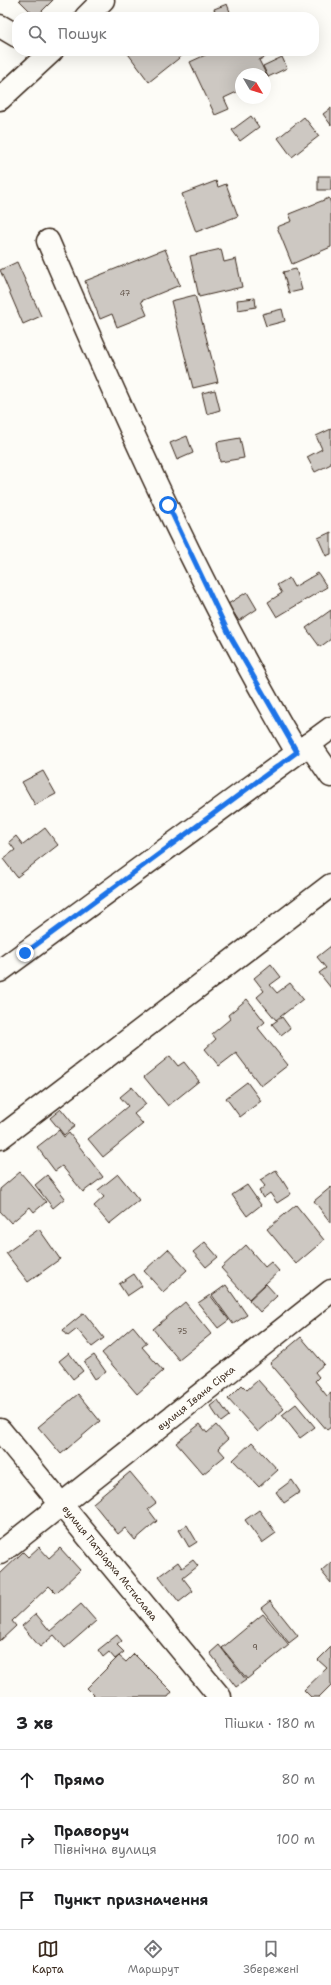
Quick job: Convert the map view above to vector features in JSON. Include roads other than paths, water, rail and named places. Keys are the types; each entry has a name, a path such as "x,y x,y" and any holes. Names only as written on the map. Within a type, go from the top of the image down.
{"street":[{"path":"91,12 103,0"},
{"path":"0,26 12,33"},
{"path":"0,99 47,56"},
{"path":"48,241 113,391 229,634 303,748 331,776"},
{"path":"0,971 331,728"},
{"path":"0,1138 331,885"},
{"name":"вулиця Івана Сірка","path":"0,1553 331,1291"},
{"name":"вулиця Патріарха Мстислава","path":"0,1430 220,1697"}]}
